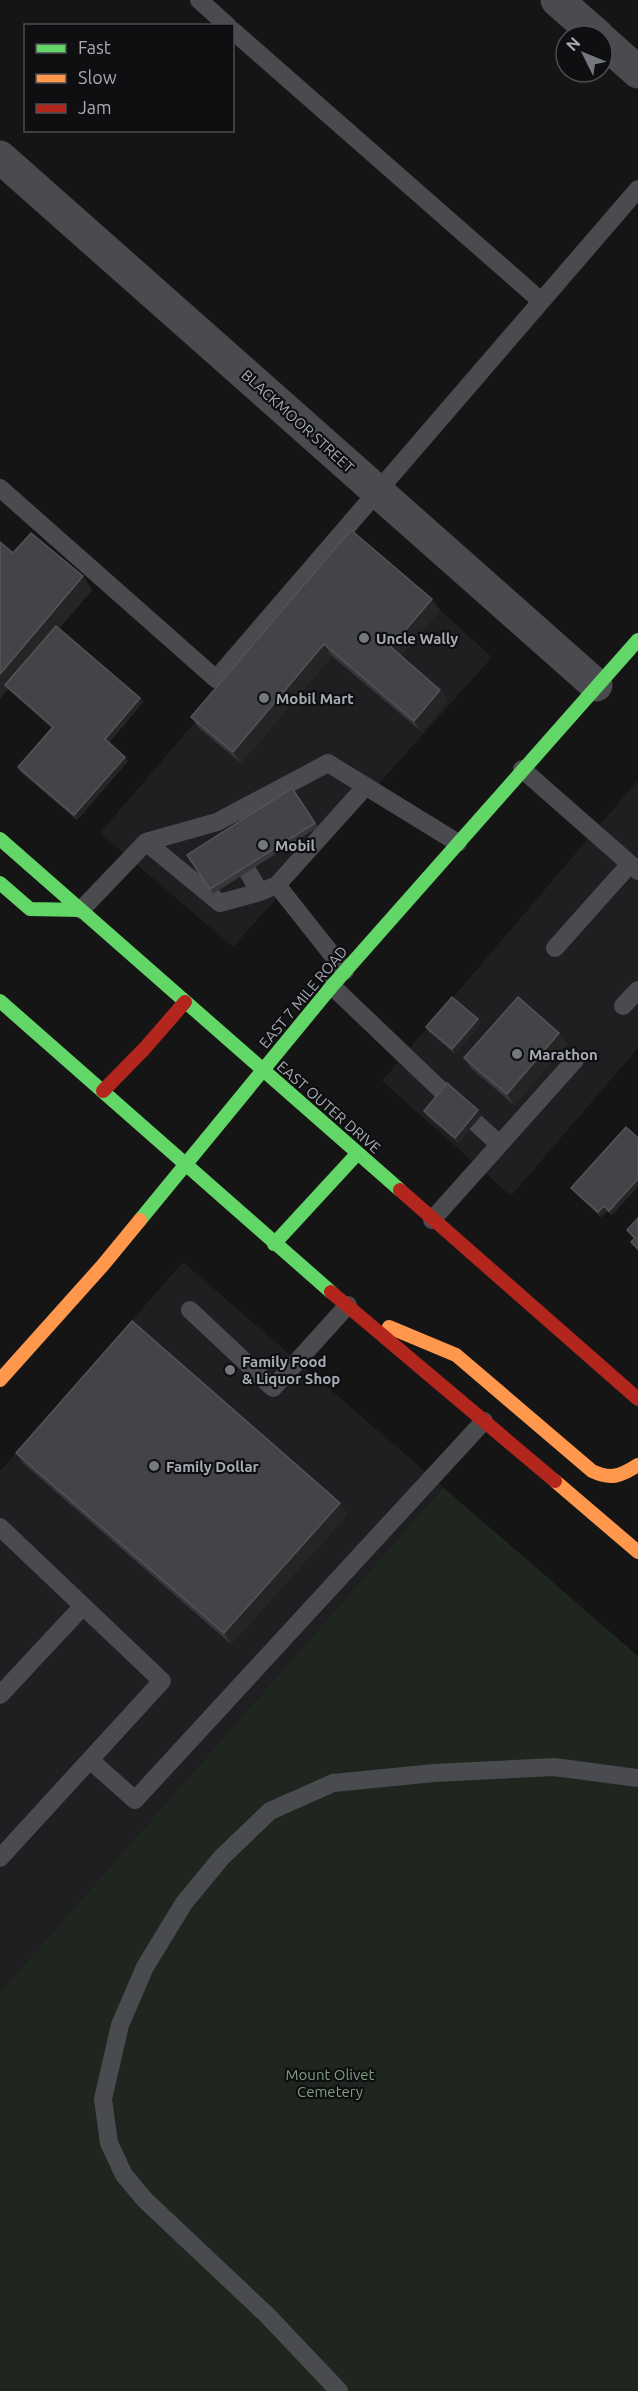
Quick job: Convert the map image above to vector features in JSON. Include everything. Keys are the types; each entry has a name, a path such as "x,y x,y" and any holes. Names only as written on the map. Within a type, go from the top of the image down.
{"main road":[{"name":"EAST 7 MILE ROAD","path":"0,1380 103,1265 332,986 638,640"},
{"name":"EAST OUTER DRIVE","path":"0,839 638,1399"},
{"path":"0,883 30,909 81,910"},
{"path":"0,1001 274,1244 638,1552"},
{"path":"103,1091 185,1002"},
{"path":"274,1244 357,1154"},
{"path":"354,1310 456,1355 592,1471 607,1479 623,1475 638,1465"}],"street":[{"path":"557,0 584,24"},
{"path":"614,51 638,72"},
{"name":"BLACKMOOR STREET","path":"0,157 596,685"}],"lane":[{"path":"199,0 226,24"},
{"path":"234,32 541,301"},
{"path":"0,488 216,679 638,189"},
{"path":"81,910 146,842 222,829 328,763 458,843"},
{"path":"522,769 634,868 555,948"},
{"path":"146,842 220,903 277,885 366,786"},
{"path":"288,846 299,862"},
{"path":"248,872 260,892"},
{"path":"277,885 345,971"},
{"path":"332,986 445,1094"},
{"path":"623,1006 638,990"},
{"path":"432,1220 575,1060"},
{"path":"475,1122 499,1144"},
{"path":"190,1311 273,1388 354,1310"},
{"path":"90,1760 135,1800 484,1421"},
{"path":"0,1528 162,1681 0,1858"},
{"path":"0,1695 83,1606"},
{"path":"339,2391 267,2315 145,2200 124,2175 109,2143 103,2099 120,2025 145,1967 184,1903 222,1857 270,1811 333,1783 434,1773 554,1767 638,1778"}],"shaded area":[{"path":"356,534 492,657 233,947 100,833"},
{"path":"638,780 638,1048 511,1196 382,1081"},
{"path":"183,1262 443,1487 0,1992 0,1471"}],"green space":[{"name":"Mount Olivet Cemetery","path":"443,1487 638,1656 638,2391 0,2391 0,1992"}],"building":[{"path":"351,530 432,599 391,647 440,690 414,721 324,644 233,752 191,717"},
{"path":"31,533 83,576 0,674 0,542 13,553"},
{"path":"56,626 140,698 105,739 125,757 74,815 18,767 53,727 5,685"},
{"path":"292,788 315,823 210,889 187,855"},
{"path":"452,997 478,1019 452,1049 426,1027"},
{"path":"518,997 559,1033 507,1094 464,1058"},
{"path":"447,1083 478,1110 455,1138 424,1111"},
{"path":"626,1127 638,1138 638,1179 609,1211 604,1206 598,1212 571,1188"},
{"path":"638,1218 638,1249 631,1242 635,1238 627,1230"},
{"path":"132,1321 340,1503 224,1633 16,1453"}],"traffic: fast":[{"path":"140,1220 332,986 638,640"},
{"path":"0,839 400,1190"},
{"path":"0,883 30,909 81,910"},
{"path":"0,1001 331,1292"},
{"path":"274,1244 357,1154"}],"traffic: slow":[{"path":"0,1380 140,1220"},
{"path":"389,1327 456,1355 592,1471 616,1476 638,1465"},
{"path":"555,1481 638,1552"}],"traffic: jam":[{"path":"103,1091 185,1002"},
{"path":"400,1190 638,1399"},
{"path":"331,1292 555,1481"}],"place":[{"name":"Uncle Wally","path":"364,638"},
{"name":"Mobil Mart","path":"264,698"},
{"name":"Mobil","path":"263,845"},
{"name":"Marathon","path":"517,1054"},
{"name":"Family Food & Liquor Shop","path":"230,1370"},
{"name":"Family Dollar","path":"154,1466"}]}
